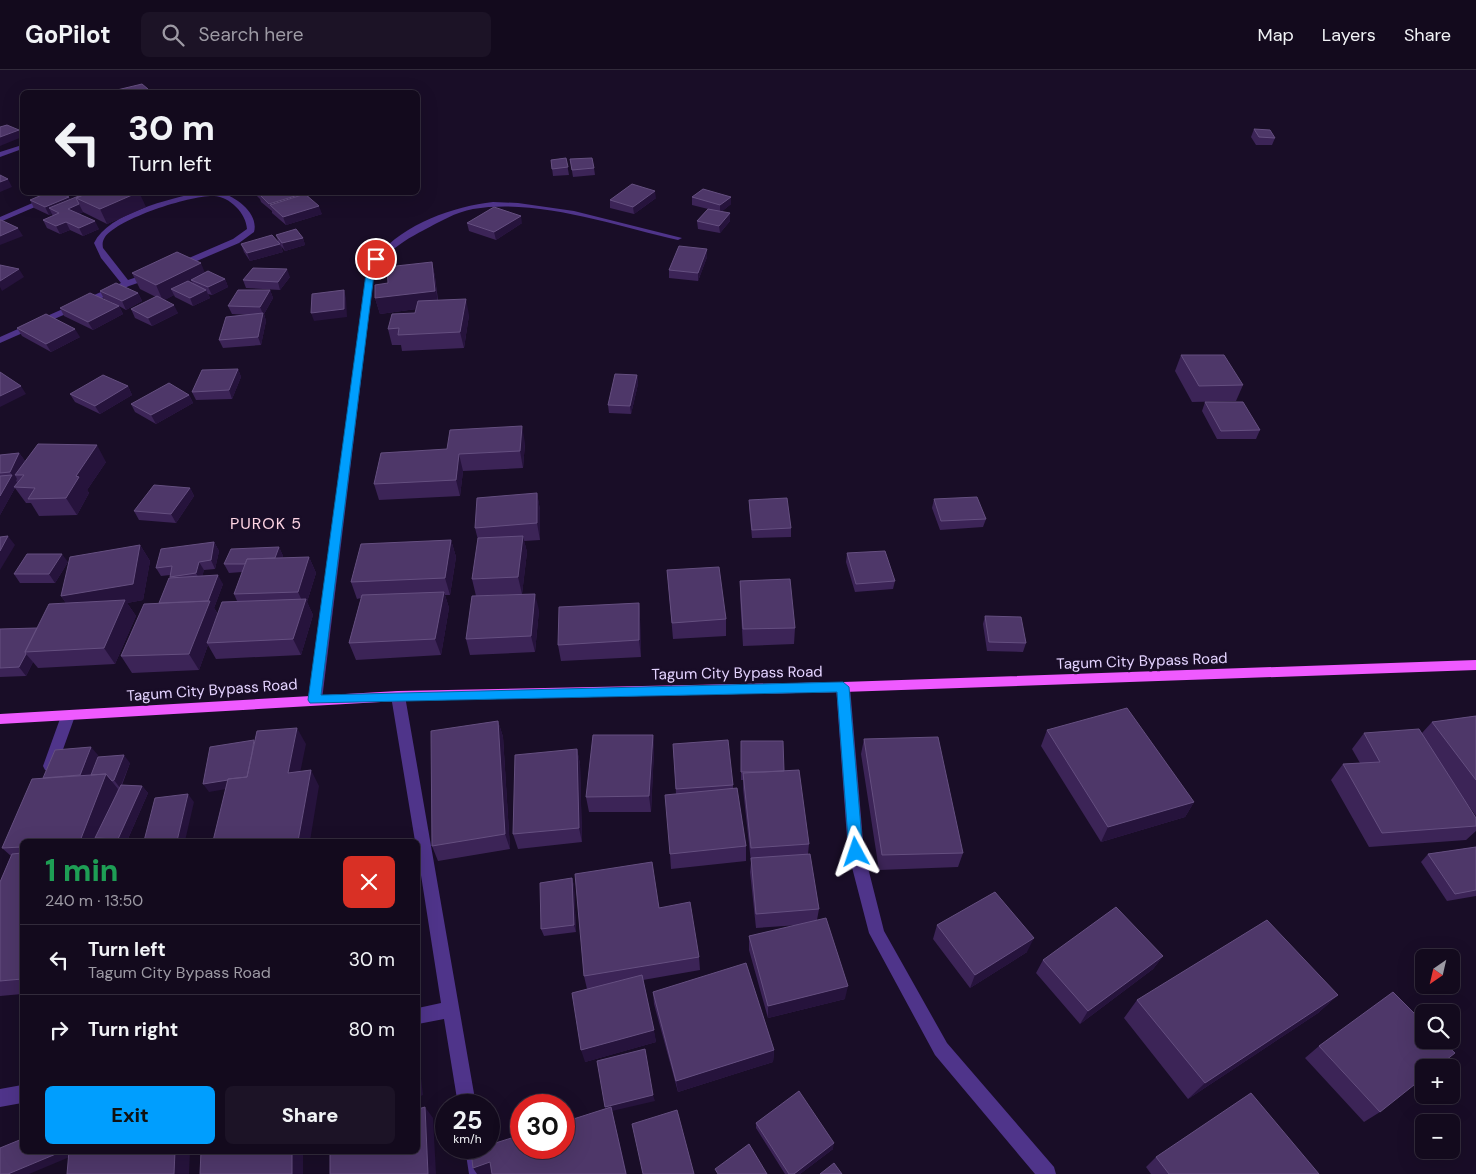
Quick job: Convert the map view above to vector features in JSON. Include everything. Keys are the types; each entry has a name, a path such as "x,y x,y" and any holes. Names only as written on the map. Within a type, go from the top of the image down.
{"main road":[{"name":"Tagum City Bypass Road","path":"0,719 398,696 843,687 1476,665"}],"street":[{"path":"0,155 20,148"},
{"path":"0,220 59,195"},
{"path":"126,284 99,250 98,242 103,233 117,224 176,199 191,195"},
{"path":"0,340 126,284 236,241 250,230 251,220 242,208 231,199 217,195"},
{"path":"314,700 370,274 376,259 391,245 443,216 472,207 501,204 540,208 678,238"},
{"path":"843,687 856,852 877,933 941,1049 1047,1174"},
{"path":"398,696 465,1094"},
{"path":"44,780 68,716"},
{"path":"420,1016 451,1009"},
{"path":"0,1098 20,1094"},
{"path":"476,1159 478,1174"}],"building":[{"path":"142,84 148,89 143,90 117,90"},
{"path":"7,125 19,130 0,137 0,127"},
{"path":"1254,129 1270,130 1275,138 1259,137"},
{"path":"566,158 568,167 552,169 551,160"},
{"path":"592,158 594,168 572,170 570,159"},
{"path":"0,175 8,179 0,182"},
{"path":"632,184 655,191 633,207 610,200"},
{"path":"703,189 731,197 720,205 692,197"},
{"path":"42,195 65,195 69,197 45,207 30,200"},
{"path":"82,195 132,195 100,209 76,198"},
{"path":"84,195 76,198 79,204 68,209 95,221 79,228 66,222 56,226 43,220 59,213 49,208"},
{"path":"260,195 298,195 269,204"},
{"path":"306,195 319,206 283,217 270,205"},
{"path":"494,207 521,216 494,232 467,223"},
{"path":"708,209 730,213 719,226 697,221"},
{"path":"1,220 18,228 0,236"},
{"path":"296,229 303,238 282,243 276,235"},
{"path":"272,235 280,244 247,253 241,244"},
{"path":"679,246 707,249 698,273 669,270"},
{"path":"177,252 201,263 156,285 132,273"},
{"path":"432,262 435,291 375,298 375,285 388,283 387,267"},
{"path":"0,265 19,269 0,281"},
{"path":"253,268 287,269 278,282 243,280"},
{"path":"208,271 225,279 208,287 191,280"},
{"path":"188,281 206,290 190,298 171,289"},
{"path":"116,283 138,293 122,301 100,291"},
{"path":"238,290 270,290 260,307 228,306"},
{"path":"344,290 344,309 311,313 312,294"},
{"path":"90,293 119,306 88,322 60,308"},
{"path":"157,296 174,305 148,318 131,309"},
{"path":"466,299 460,332 398,335 399,328 388,329 392,314 415,313 418,301"},
{"path":"263,313 258,337 219,340 226,317"},
{"path":"46,314 75,329 46,344 17,328"},
{"path":"1181,355 1224,355 1243,385 1199,386"},
{"path":"238,369 229,390 192,392 202,370"},
{"path":"0,372 21,386 0,396"},
{"path":"615,374 637,375 630,406 608,405"},
{"path":"103,375 128,386 95,406 70,394"},
{"path":"169,383 189,395 151,415 131,404"},
{"path":"1205,402 1243,402 1260,430 1221,431"},
{"path":"522,426 520,451 459,454 456,480 374,484 381,453 447,449 450,430"},
{"path":"38,444 97,445 76,476 79,477 66,498 28,499 35,488 14,487 24,475 15,475"},
{"path":"19,453 10,472 0,473 0,455"},
{"path":"12,475 0,496 0,476"},
{"path":"154,485 190,488 171,514 134,511"},
{"path":"537,493 537,523 475,528 477,498"},
{"path":"977,497 986,519 941,521 934,499"},
{"path":"787,498 791,528 752,530 749,500"},
{"path":"8,536 0,551 0,537"},
{"path":"523,536 518,577 472,579 478,538"},
{"path":"451,540 445,578 351,582 361,544"},
{"path":"214,542 211,560 199,562 196,573 170,577 172,566 156,568 161,549"},
{"path":"140,545 133,584 61,596 70,557"},
{"path":"279,547 275,558 247,559 245,564 224,564 231,549"},
{"path":"885,551 895,581 856,584 847,553"},
{"path":"27,554 62,554 49,574 14,574"},
{"path":"309,557 298,592 234,594 247,559"},
{"path":"719,567 726,619 672,623 667,570"},
{"path":"218,575 208,601 159,603 169,578"},
{"path":"790,579 795,628 743,629 740,581"},
{"path":"444,592 435,639 349,643 362,595"},
{"path":"535,594 531,636 466,639 472,596"},
{"path":"306,599 293,639 207,643 222,602"},
{"path":"125,600 104,648 25,652 49,604"},
{"path":"210,601 189,654 121,656 144,604"},
{"path":"639,603 639,640 558,645 559,607"},
{"path":"985,616 1021,617 1026,643 989,642"},
{"path":"37,628 19,667 0,668 0,629"},
{"path":"1127,708 1194,802 1108,827 1047,730"},
{"path":"1476,716 1476,780 1432,722"},
{"path":"498,721 505,834 432,846 431,731"},
{"path":"297,728 288,773 311,770 298,839 213,839 228,779 247,777 257,731"},
{"path":"1419,729 1476,818 1476,826 1382,833 1343,764 1380,762 1364,733"},
{"path":"593,735 653,735 649,796 586,797"},
{"path":"938,737 963,853 882,855 864,739"},
{"path":"254,740 247,777 203,784 210,747"},
{"path":"728,740 733,785 676,789 673,744"},
{"path":"741,741 783,741 784,771 741,772"},
{"path":"91,747 80,775 43,778 55,750"},
{"path":"577,749 579,828 513,834 515,755"},
{"path":"124,755 114,780 112,781 106,774 91,775 98,757"},
{"path":"799,770 809,844 751,848 743,773"},
{"path":"106,774 81,839 20,839 20,847 2,848 32,779"},
{"path":"121,785 142,786 118,839 95,838"},
{"path":"737,788 746,846 670,854 665,795"},
{"path":"188,794 177,839 145,839 155,798"},
{"path":"1476,847 1476,890 1455,894 1428,854"},
{"path":"20,853 20,979 0,981 0,882 12,854"},
{"path":"810,854 819,909 756,914 751,858"},
{"path":"652,862 659,908 690,902 699,957 584,976 575,874"},
{"path":"572,878 574,925 541,929 540,883"},
{"path":"995,892 1034,938 975,975 937,925"},
{"path":"1116,907 1163,956 1088,1011 1043,960"},
{"path":"826,918 848,986 768,1006 749,936"},
{"path":"1267,920 1338,995 1205,1083 1137,1000"},
{"path":"746,963 774,1050 676,1081 653,992"},
{"path":"642,975 654,1030 581,1050 572,993"},
{"path":"1393,992 1415,1014 1415,1049 1451,1049 1455,1053 1447,1059 1415,1059 1415,1084 1380,1112 1319,1046"},
{"path":"645,1049 653,1095 605,1107 597,1061"},
{"path":"799,1091 834,1143 794,1174 789,1174 756,1123"},
{"path":"1251,1093 1319,1174 1169,1174 1156,1157"},
{"path":"425,1107 428,1174 330,1174 330,1154 420,1154 420,1108"},
{"path":"611,1107 626,1174 492,1174 490,1162 473,1168 472,1159 500,1159 500,1142 510,1138 510,1159 575,1159 575,1118"},
{"path":"677,1110 694,1174 643,1174 632,1124"},
{"path":"20,1140 20,1154 56,1154 8,1174 0,1174 0,1148"},
{"path":"749,1144 767,1174 718,1174 715,1169"},
{"path":"69,1154 175,1154 174,1174 67,1174"},
{"path":"201,1154 292,1154 292,1174 200,1174"},
{"path":"834,1163 842,1174 820,1174"}],"district":[{"name":"PUROK 5","path":"266,523"}],"route":[{"path":"376,259 370,274 369,296 314,700 843,687 856,852"}]}
